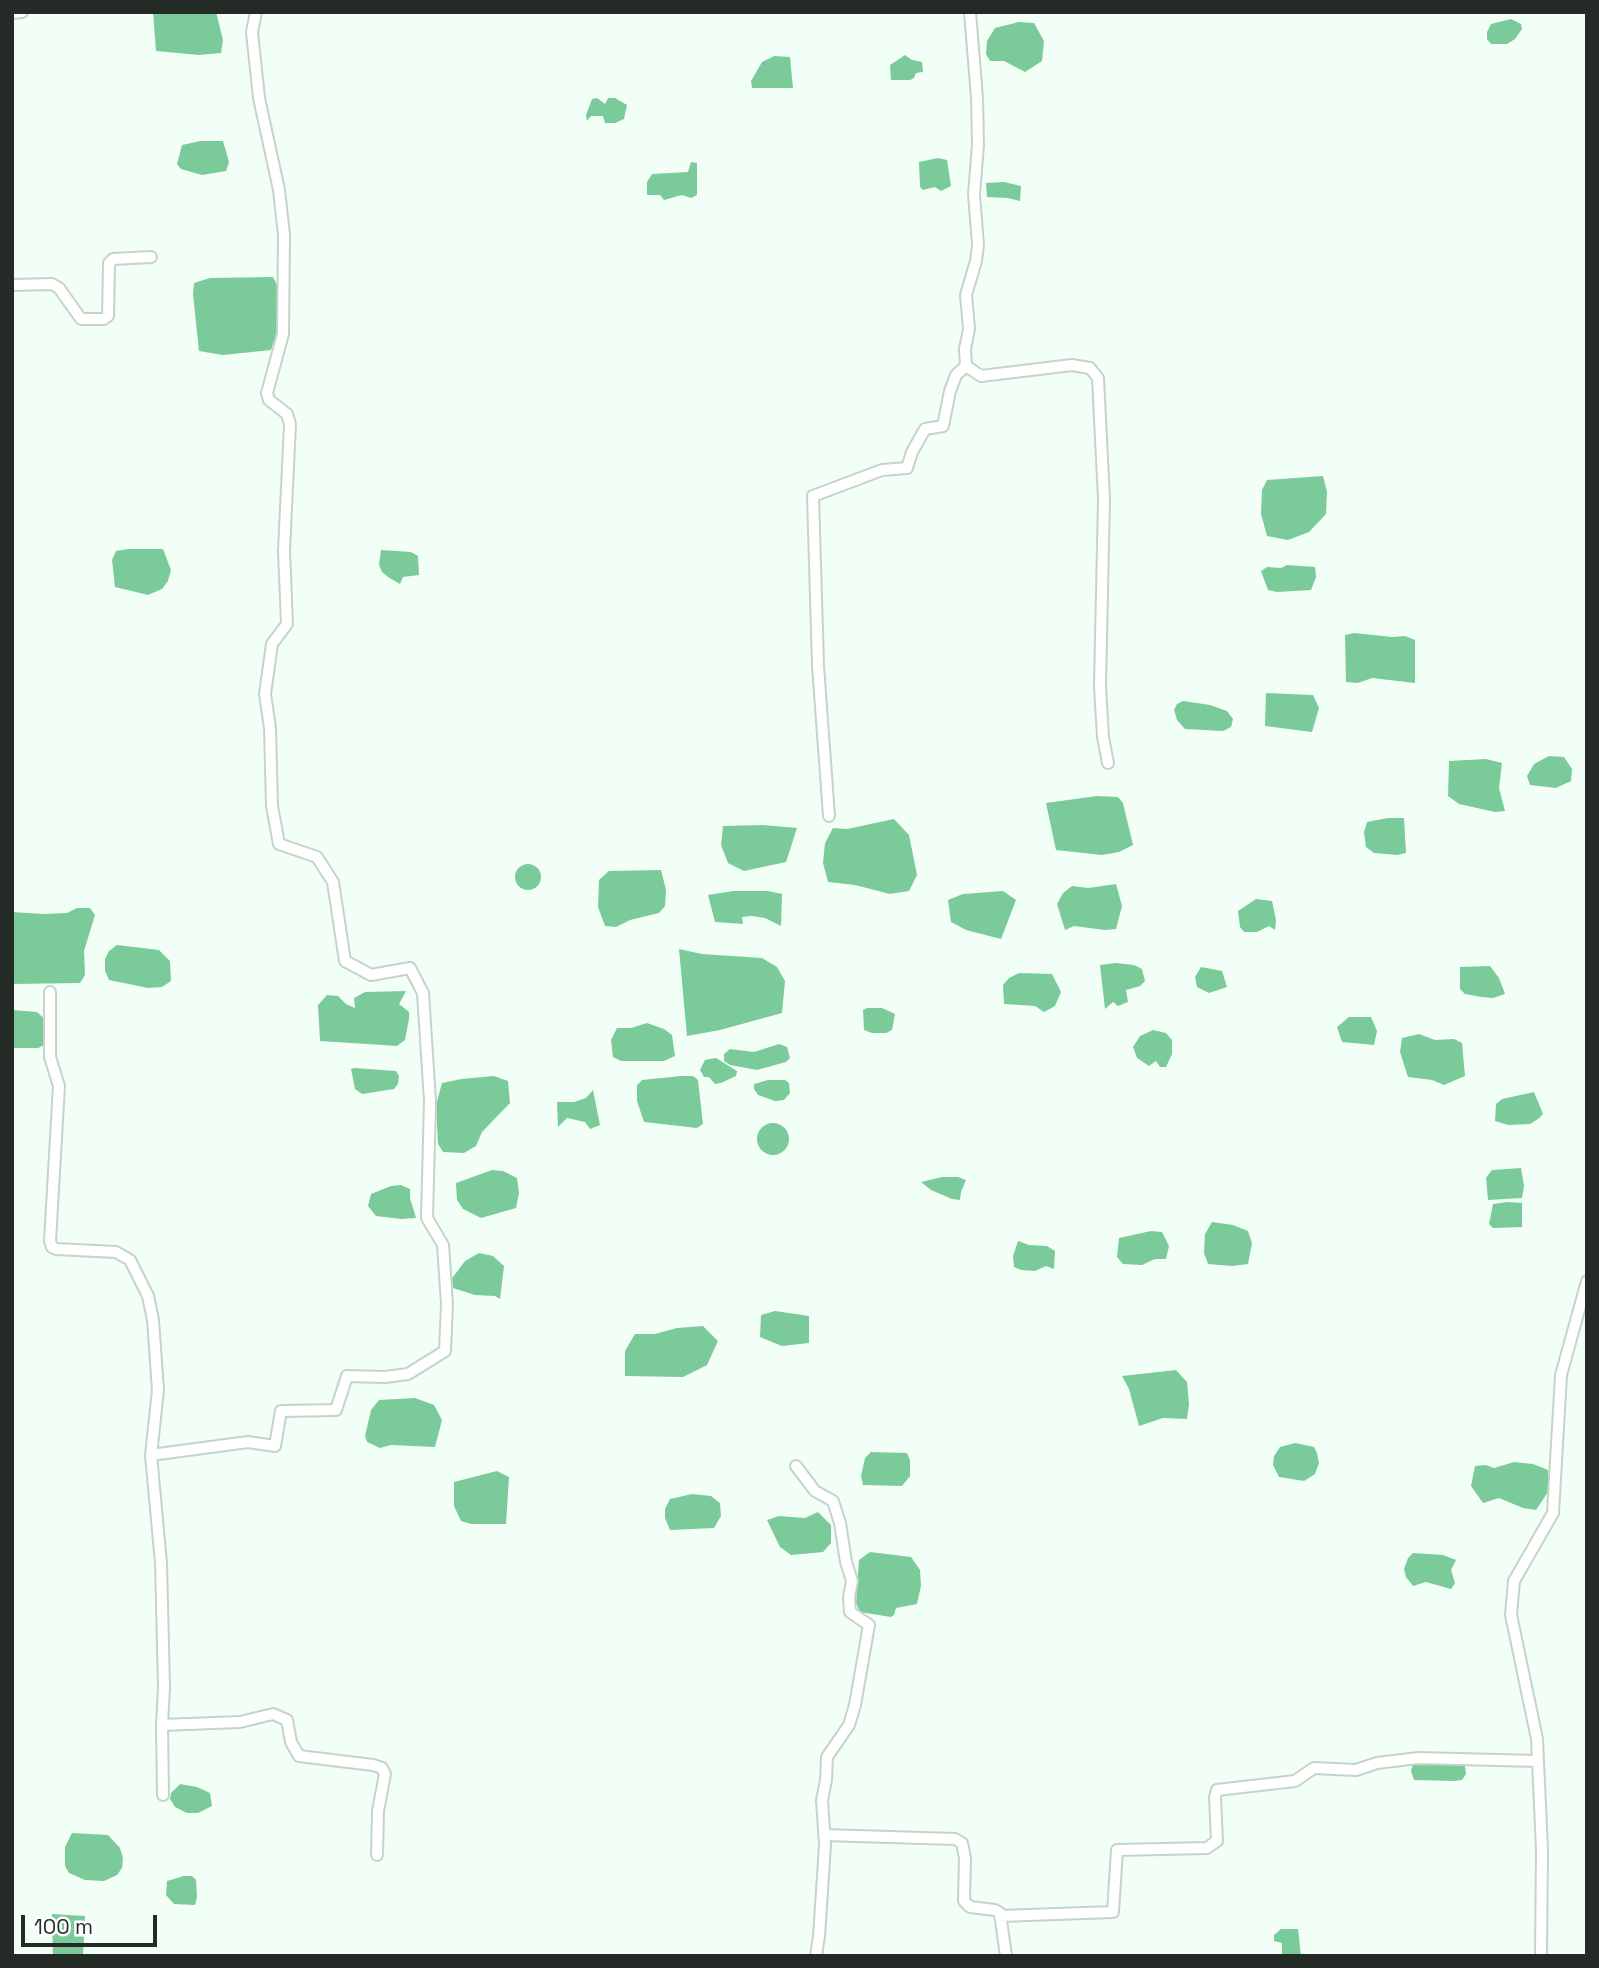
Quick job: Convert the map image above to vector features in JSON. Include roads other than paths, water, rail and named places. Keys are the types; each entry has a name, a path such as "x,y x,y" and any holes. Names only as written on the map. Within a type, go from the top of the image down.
{"street":[{"path":"12,13 22,12"},
{"path":"152,1455 248,1442 275,1446 281,1411 336,1410 347,1376 385,1377 408,1374 445,1351 447,1304 443,1245 427,1218 430,1101 422,993 410,968 371,975 345,961 333,882 317,857 279,844 272,806 270,728 265,694 272,644 287,625 284,551 290,424 288,414 269,400 267,393 283,334 284,235 279,190 259,98 252,32 256,12"},
{"path":"970,12 977,98 978,145 974,194 978,245 966,295 969,329 965,349 967,366 981,376 1072,365 1090,368 1098,378 1104,499 1100,686 1103,737 1108,764"},
{"path":"12,285 52,284 59,288 81,319 104,319 108,316 109,263 113,259 151,257"},
{"path":"829,816 818,666 813,496 882,470 907,468 912,452 925,429 943,426 956,375 967,366"},
{"path":"50,992 50,1058 59,1086 50,1241 55,1249 116,1252 130,1260 143,1284 151,1308 158,1390 152,1455 161,1563 163,1795"},
{"path":"1541,1956 1542,1850 1537,1739 1511,1615 1514,1581 1553,1513 1561,1375 1587,1281"},
{"path":"796,1466 815,1491 833,1501 852,1581 850,1612 869,1625 849,1726 827,1757 822,1800 824,1835 820,1936 816,1956"},
{"path":"162,1725 240,1722 273,1714 287,1720 291,1742 299,1756 382,1768 385,1774 378,1811 377,1854"},
{"path":"1000,1916 1113,1912 1117,1850 1156,1847 1207,1848 1212,1845 1217,1841 1217,1790 1294,1781 1314,1768 1356,1770 1377,1763 1418,1758 1538,1761"},
{"path":"824,1835 955,1839 962,1843 965,1858 963,1895 966,1905 995,1910 1000,1916 1006,1956"}]}
